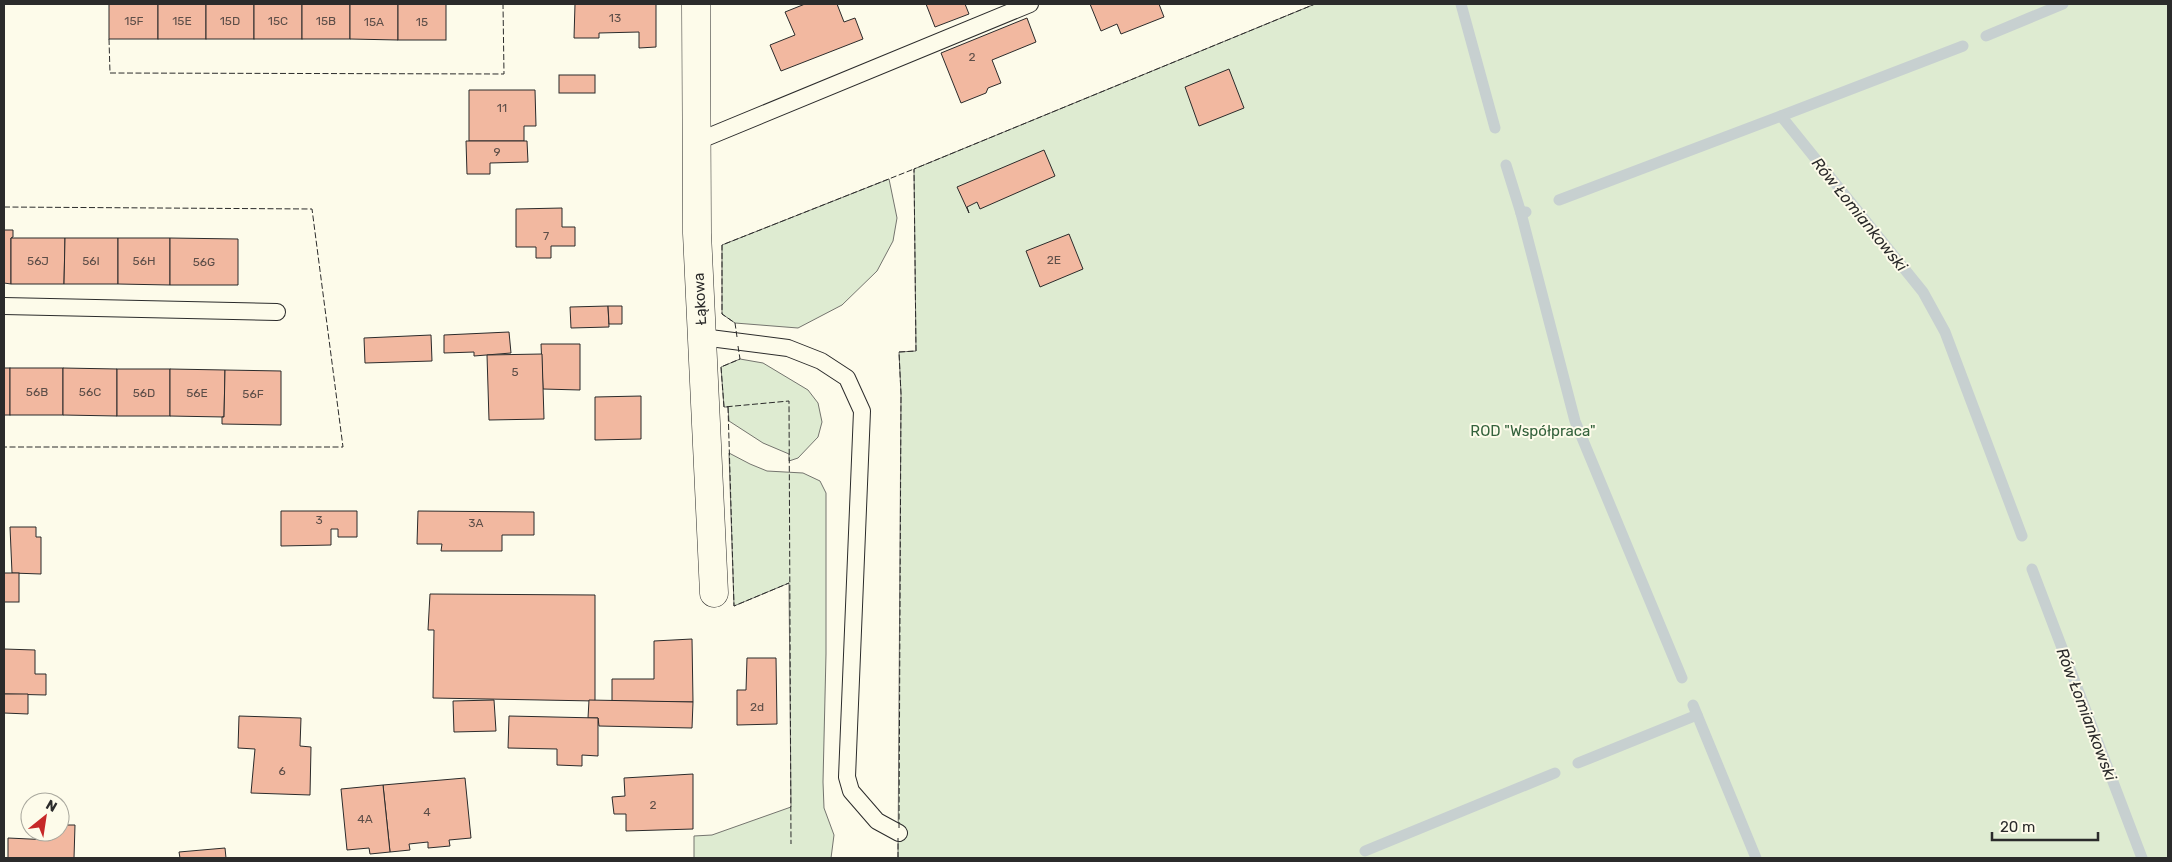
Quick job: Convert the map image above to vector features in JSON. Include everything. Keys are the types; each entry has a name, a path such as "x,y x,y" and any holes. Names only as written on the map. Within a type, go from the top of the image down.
{"street":[{"name":"Łąkowa","path":"696,4 697,233 714,593"}],"lane":[{"path":"698,141 1030,4"},
{"path":"4,306 277,312"},
{"path":"702,337 788,348 821,361 847,378 862,411 847,777 851,792 878,821 898,833"}],"green space":[{"name":"ROD \"Współpraca\"","path":"1315,4 2168,4 2168,858 898,858 901,394 899,352 916,351 914,169"},
{"path":"889,179 897,218 893,241 877,271 842,305 798,328 735,323 722,314 722,245"},
{"path":"740,359 763,363 808,390 818,403 822,422 818,437 798,458 789,461 789,454 763,443 729,421 728,407 724,407 721,367"},
{"path":"729,453 767,471 803,473 820,481 826,493 826,654 823,782 824,808 834,835 831,858 694,858 694,836 712,835 791,807 789,583 734,606"}],"building":[{"path":"109,4 158,4 158,39 109,39"},
{"path":"158,4 206,4 206,39 158,39"},
{"path":"206,4 254,4 254,39 206,39"},
{"path":"254,4 302,4 302,39 254,39"},
{"path":"302,4 350,4 350,39 302,39"},
{"path":"350,4 398,4 398,40 350,39"},
{"path":"398,4 446,4 446,40 398,40"},
{"path":"575,4 656,4 656,47 639,48 639,32 599,33 599,38 574,38"},
{"path":"805,4 837,4 844,22 855,18 863,39 781,71 770,45 795,35 785,12"},
{"path":"926,4 965,4 969,14 935,27"},
{"path":"1090,4 1159,4 1164,17 1121,34 1117,24 1101,31"},
{"path":"1027,18 1036,42 992,60 1001,83 988,88 986,93 961,103 941,53"},
{"path":"1229,69 1244,108 1199,126 1185,87"},
{"path":"559,75 595,75 595,93 559,93"},
{"path":"469,90 535,90 536,126 524,126 524,141 469,141"},
{"path":"466,141 527,141 528,162 490,163 490,174 467,174"},
{"path":"1044,150 1055,176 980,209 977,202 967,207 969,213 957,187"},
{"path":"562,208 562,227 575,227 575,246 551,246 551,258 536,258 536,247 516,247 516,209"},
{"path":"4,230 13,230 13,237 11,238 11,284 4,283"},
{"path":"1069,234 1083,269 1040,287 1026,251"},
{"path":"11,238 65,238 64,284 11,284"},
{"path":"65,238 118,238 118,284 64,284"},
{"path":"118,238 170,238 170,285 118,284"},
{"path":"170,238 238,239 238,285 170,285"},
{"path":"608,306 609,327 571,328 570,307"},
{"path":"608,306 622,306 622,324 609,324"},
{"path":"509,332 511,353 474,356 474,352 444,353 444,335"},
{"path":"431,335 432,361 365,363 364,338"},
{"path":"541,344 580,344 580,390 543,389"},
{"path":"542,354 544,419 489,420 487,355"},
{"path":"4,368 10,368 10,415 4,415"},
{"path":"10,368 63,368 63,415 10,415"},
{"path":"63,368 117,369 117,416 63,415"},
{"path":"117,369 170,369 170,416 117,416"},
{"path":"170,369 225,370 224,417 170,416"},
{"path":"225,370 281,371 281,425 222,424 222,417 224,417"},
{"path":"641,396 641,439 595,440 595,397"},
{"path":"281,511 357,511 357,537 338,537 338,529 331,529 331,545 281,546"},
{"path":"418,511 534,512 534,535 502,535 502,551 441,551 442,544 417,544"},
{"path":"10,527 36,527 36,537 41,537 41,574 12,573"},
{"path":"4,573 19,573 19,602 4,602"},
{"path":"430,594 595,595 595,701 433,698 434,630 428,630"},
{"path":"692,639 693,702 612,701 612,679 654,679 654,641"},
{"path":"4,649 35,650 35,674 46,674 46,695 4,694"},
{"path":"747,658 776,658 777,724 737,725 737,690 746,690"},
{"path":"4,694 28,694 28,714 4,713"},
{"path":"494,700 496,731 454,732 453,701"},
{"path":"589,700 693,702 692,728 599,726 598,718 588,718"},
{"path":"239,716 301,718 300,746 311,747 310,795 251,793 255,749 238,748"},
{"path":"509,716 598,718 598,756 582,755 582,766 557,765 557,749 508,748"},
{"path":"693,774 693,829 626,831 626,814 614,814 612,797 625,796 624,778"},
{"path":"465,778 471,838 449,840 450,846 428,848 428,842 409,844 410,850 390,852 383,785"},
{"path":"383,785 390,852 370,854 369,848 347,850 341,789"},
{"path":"70,825 75,825 74,858 8,858 8,838 20,839 20,842 70,842"},
{"path":"225,848 226,858 180,858 179,852"}],"waterway":[{"name":"Rów Łomiankowski","path":"1461,4 1495,128"},
{"path":"1986,36 2063,4"},
{"path":"1781,116 1963,46"},
{"name":"Rów Łomiankowski","path":"1559,200 1781,116 1923,292 1945,332 2022,536"},
{"name":"Rów Łomiankowski","path":"1506,165 1521,213 1526,212"},
{"path":"1521,213 1575,421 1682,678"},
{"name":"Rów Łomiankowski","path":"2032,569 2142,858"},
{"path":"1693,705 1756,858"},
{"path":"1578,763 1697,715"},
{"path":"1365,851 1555,773"}],"fence":[{"path":"109,39 110,73 504,74 503,4"},
{"path":"899,828 901,394 899,352 916,351 914,169 1315,4"},
{"path":"737,337 735,323 722,314 722,245 914,169"},
{"path":"4,207 312,209 343,447 4,447"},
{"path":"738,346 740,359 721,367 724,407 789,401 791,844"},
{"path":"728,407 734,606 789,583"},
{"path":"898,838 898,858"}]}
